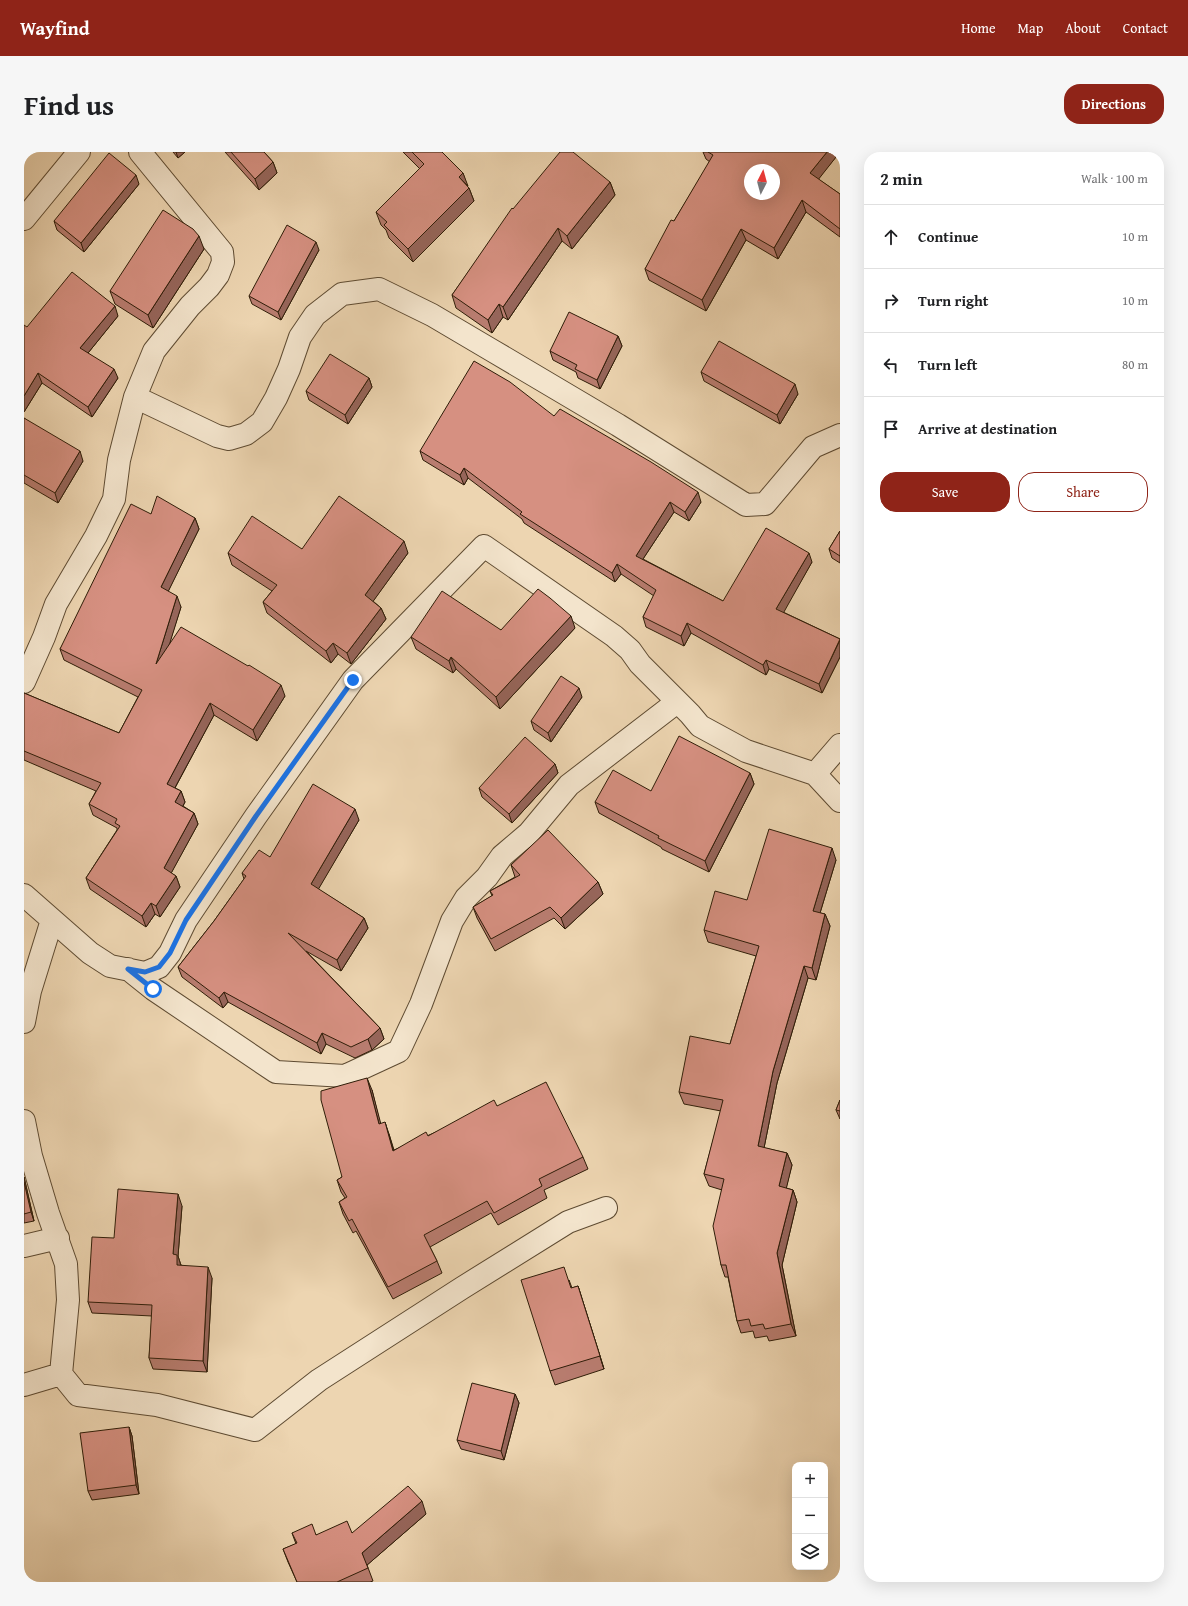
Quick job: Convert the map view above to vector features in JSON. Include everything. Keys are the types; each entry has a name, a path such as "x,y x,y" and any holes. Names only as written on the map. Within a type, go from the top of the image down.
{"street":[{"path":"24,218 80,152"},
{"path":"24,682 44,637 56,604 96,536 114,499 119,460 135,398 154,351 190,306 209,287 218,275 223,262 222,252 140,152"},
{"path":"135,398 217,436 229,439 246,434 262,422 276,398 289,369 300,337 315,315 342,294 379,289 432,314 618,425 746,505 765,504 814,447 840,435"},
{"path":"24,895 90,952 110,966 145,972 159,967 170,953 186,920 251,822 353,680 484,546 614,636 630,650 640,664 700,726 746,751 815,774 840,801"},
{"path":"128,969 153,989 276,1072 345,1076 399,1051 421,1004 452,921 466,898 487,877 502,856 529,834 569,785 677,702"},
{"path":"815,774 840,745"},
{"path":"24,1022 30,991 52,920"},
{"path":"24,1121 31,1156 48,1213 66,1264 68,1300 61,1374 78,1395 157,1405 255,1430 319,1380 462,1288 568,1222 606,1208"},
{"path":"24,1246 58,1238"},
{"path":"24,1385 61,1374"}],"building":[{"path":"231,152 264,152 273,162 255,179"},
{"path":"412,152 442,152 463,173 459,177 469,188 408,249 384,225 387,222 376,212 424,164"},
{"path":"560,152 573,152 610,182 567,236 558,228 503,307 499,304 488,320 452,295 512,208 513,209"},
{"path":"708,152 827,152 810,173 840,194 840,229 802,200 774,248 741,229 702,300 645,269 671,220 674,221 713,155"},
{"path":"109,153 136,175 81,243 54,221"},
{"path":"163,210 193,229 199,236 148,315 110,291"},
{"path":"287,225 316,242 278,312 249,296"},
{"path":"72,272 115,306 80,348 114,369 88,407 38,373 24,396 24,325 27,327"},
{"path":"569,312 618,336 597,380 575,369 577,365 550,351"},
{"path":"719,341 795,384 777,415 701,372"},
{"path":"330,354 369,378 345,415 306,391"},
{"path":"474,361 510,382 554,416 560,409 651,462 698,492 685,512 670,502 636,556 723,601 766,528 809,553 776,609 840,639 819,684 766,660 763,665 687,623 681,636 643,617 656,590 617,564 612,573 520,514 522,512 464,468 460,475 420,451"},
{"path":"24,418 80,451 55,493 24,475"},
{"path":"157,496 195,518 161,587 177,596 156,664 181,627 248,666 249,665 281,685 253,730 210,703 167,784 181,791 175,802 194,813 164,868 176,876 156,906 151,903 142,916 86,878 120,826 115,823 117,819 89,804 101,783 24,751 24,693 119,733 142,690 60,649 131,504 151,514"},
{"path":"339,496 404,541 365,595 381,608 347,653 333,643 326,651 263,602 277,585 228,553 252,516 302,549"},
{"path":"840,531 840,556 829,549"},
{"path":"538,589 571,616 496,697 451,657 449,661 411,637 442,591 501,630"},
{"path":"561,676 579,688 548,733 531,721"},
{"path":"679,736 750,773 705,861 658,838 659,836 595,802 613,770 651,791"},
{"path":"525,737 555,764 509,814 479,788"},
{"path":"313,784 355,809 311,884 364,918 337,960 288,933 380,1028 368,1039 351,1047 322,1033 317,1043 224,992 219,998 178,967 214,921 246,876 242,873 259,850 270,857"},
{"path":"769,829 832,848 813,911 825,914 812,968 804,966 773,1071 758,1146 787,1153 779,1186 793,1190 777,1253 791,1324 765,1329 763,1324 751,1326 749,1319 737,1321 726,1265 721,1265 713,1226 724,1179 704,1174 723,1100 679,1092 690,1036 730,1044 759,946 704,930 715,891 747,900"},
{"path":"548,830 598,882 561,918 550,907 491,939 473,907 493,895 490,891 520,875 511,865"},
{"path":"367,1078 379,1124 385,1122 393,1151 426,1132 428,1136 494,1100 497,1106 546,1082 583,1157 539,1179 542,1186 494,1213 487,1201 424,1235 437,1261 388,1287 352,1219 349,1221 339,1202 347,1197 337,1180 342,1177 321,1100 321,1091"},
{"path":"840,1100 840,1111 836,1110"},
{"path":"24,1182 31,1212 24,1214"},
{"path":"118,1189 178,1194 173,1254 177,1255 177,1265 208,1267 203,1361 149,1358 152,1305 88,1302 92,1237 114,1238"},
{"path":"564,1267 571,1288 578,1286 600,1356 550,1371 521,1280"},
{"path":"472,1383 515,1394 501,1451 457,1440"},
{"path":"129,1427 136,1485 88,1491 80,1433"},
{"path":"408,1486 422,1501 362,1553 368,1568 337,1582 297,1582 283,1549 297,1543 292,1533 312,1524 316,1535 347,1521 352,1533"}],"route":[{"path":"153,989 128,969 145,972 159,967 170,953 186,920 256,816 353,680"}]}
